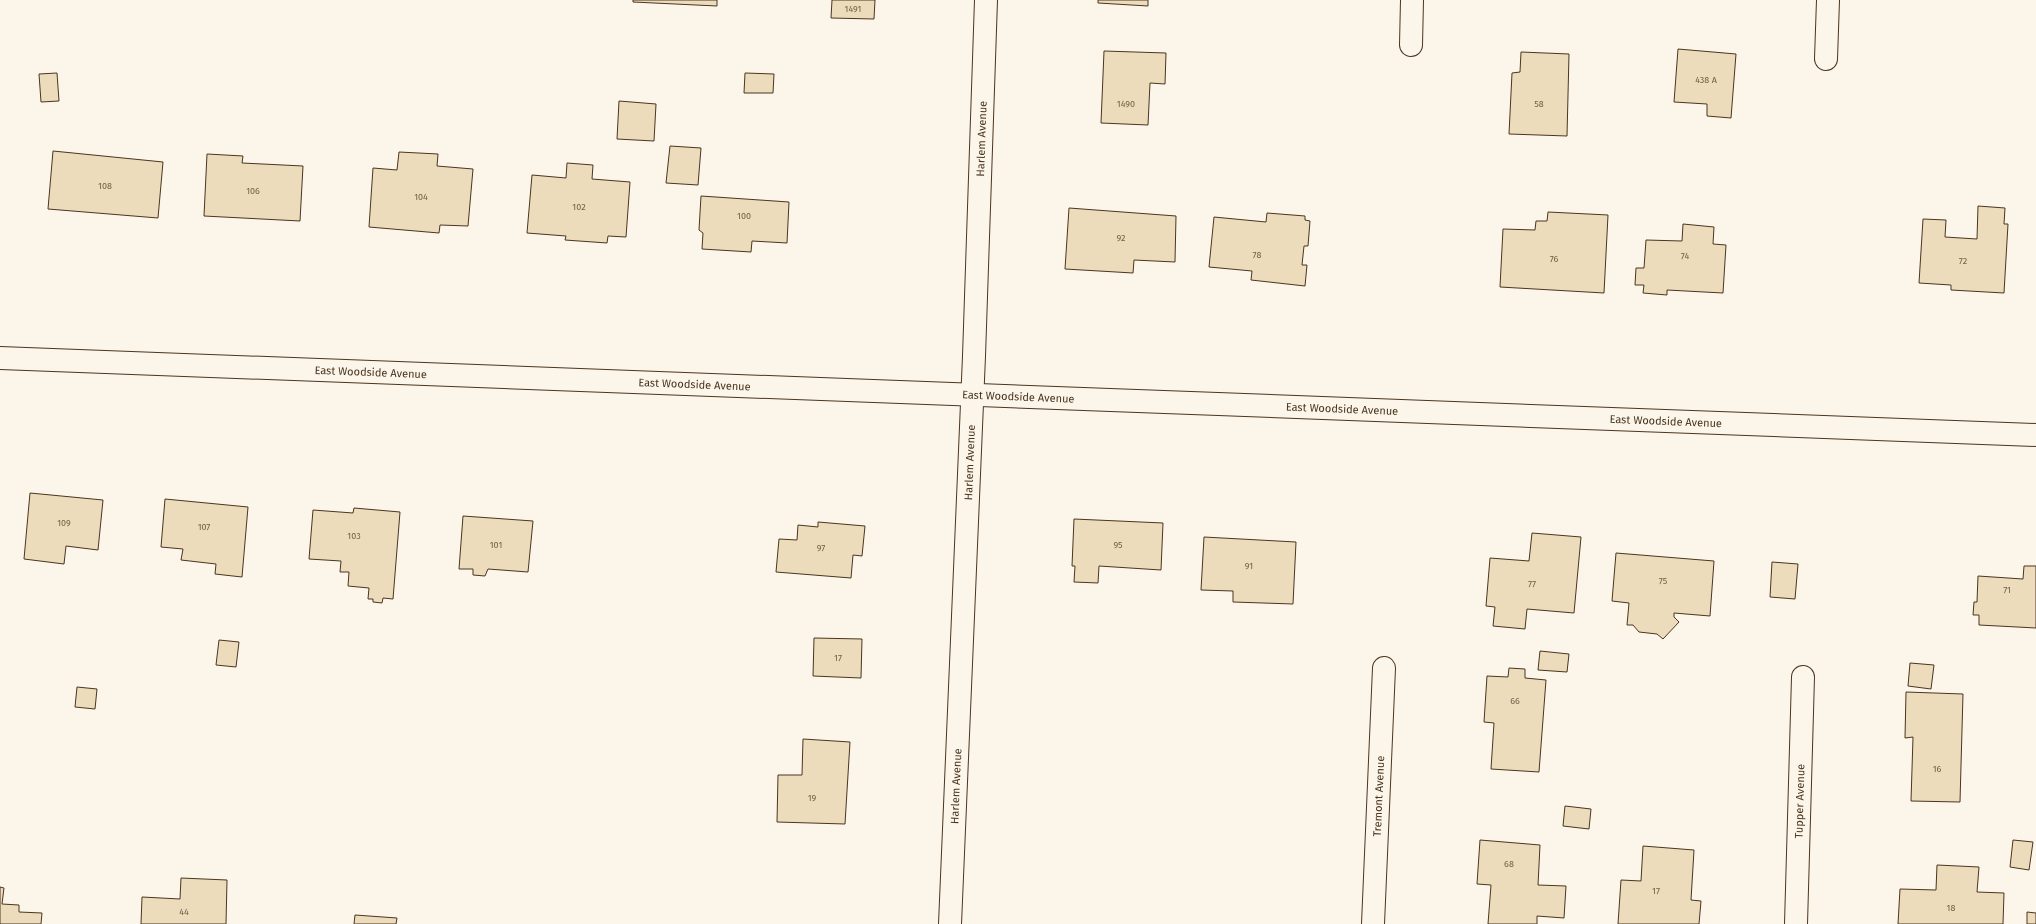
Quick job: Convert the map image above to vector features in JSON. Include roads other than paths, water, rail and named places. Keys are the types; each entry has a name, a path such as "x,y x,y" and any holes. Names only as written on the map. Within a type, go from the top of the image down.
{"main road":[{"name":"Harlem Avenue","path":"950,924 973,395 986,0"},
{"path":"1411,44 1412,0"},
{"path":"1826,59 1828,0"},
{"name":"East Woodside Avenue","path":"0,358 2036,435"},
{"name":"Tremont Avenue","path":"1373,924 1384,668"},
{"name":"Tupper Avenue","path":"1796,924 1803,677"}]}
